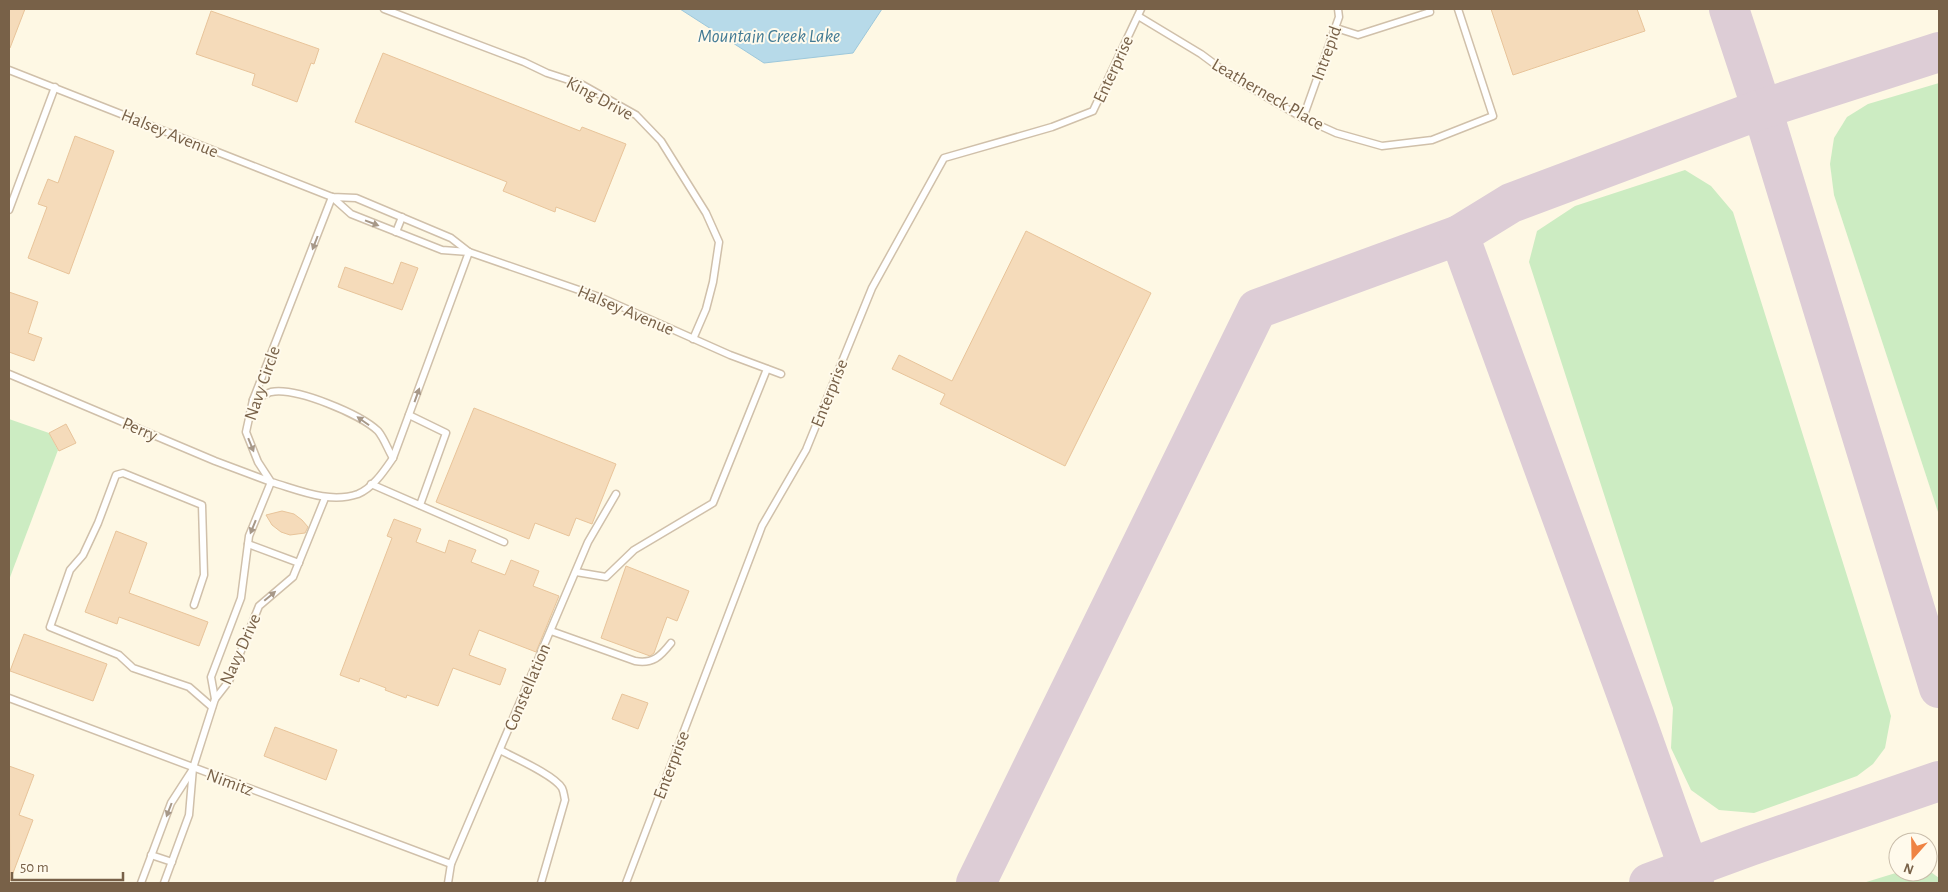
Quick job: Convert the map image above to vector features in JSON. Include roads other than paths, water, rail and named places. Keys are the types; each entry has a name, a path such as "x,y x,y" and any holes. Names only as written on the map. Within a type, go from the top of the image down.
{"lane":[{"name":"King Drive","path":"384,9 500,52 547,73 581,84 636,116 661,140 706,213 720,242 714,282 706,309 693,339"},
{"name":"Enterprise","path":"626,883 762,526 806,450 872,288 944,158 1052,127 1093,112 1141,9"},
{"name":"Intrepid","path":"1303,118 1336,28 1339,17 1338,9"},
{"path":"1336,28 1358,35 1430,12 1429,9"},
{"name":"Leatherneck Place","path":"1138,16 1201,54 1232,77 1303,118 1336,133 1382,146 1432,140 1493,116 1458,9"},
{"name":"Halsey Avenue","path":"9,70 332,197 356,198 451,238 469,252"},
{"path":"9,210 55,87"},
{"name":"Halsey Avenue","path":"332,197 351,214 396,232 442,250 469,252 602,298 693,339 780,374"},
{"name":"Navy Circle","path":"271,482 258,462 246,432 253,400 332,197"},
{"path":"396,232 402,217"},
{"path":"271,482 325,498 359,494 379,478 393,458 469,252"},
{"path":"576,572 606,577 634,550 713,503 766,369"},
{"name":"Perry","path":"9,374 215,461 271,482"},
{"path":"253,400 272,392 293,393 322,401 355,416 378,432 393,458"},
{"path":"409,415 446,433 420,505"},
{"path":"194,605 204,575 202,505 123,473 116,475 98,523 82,555 70,570 50,627 119,655 133,668 189,687 212,707"},
{"name":"Navy Drive","path":"215,699 211,677 241,598 249,536 271,482"},
{"path":"371,484 504,542"},
{"name":"Constellation","path":"448,883 451,864 588,542 616,494"},
{"name":"Navy Drive","path":"164,883 189,815 193,768 215,699 229,681 259,606 293,577 325,498"},
{"path":"248,544 299,563"},
{"path":"550,631 635,661 646,663 662,655 671,643"},
{"name":"Nimitz","path":"9,698 451,864"},
{"path":"500,750 547,775 562,788 564,794 565,800 541,883"},
{"name":"Navy Drive","path":"141,883 171,803 193,768"},
{"path":"151,855 172,862"}],"water":[{"name":"Mountain Creek Lake","path":"680,9 882,9 853,53 764,63"}]}
